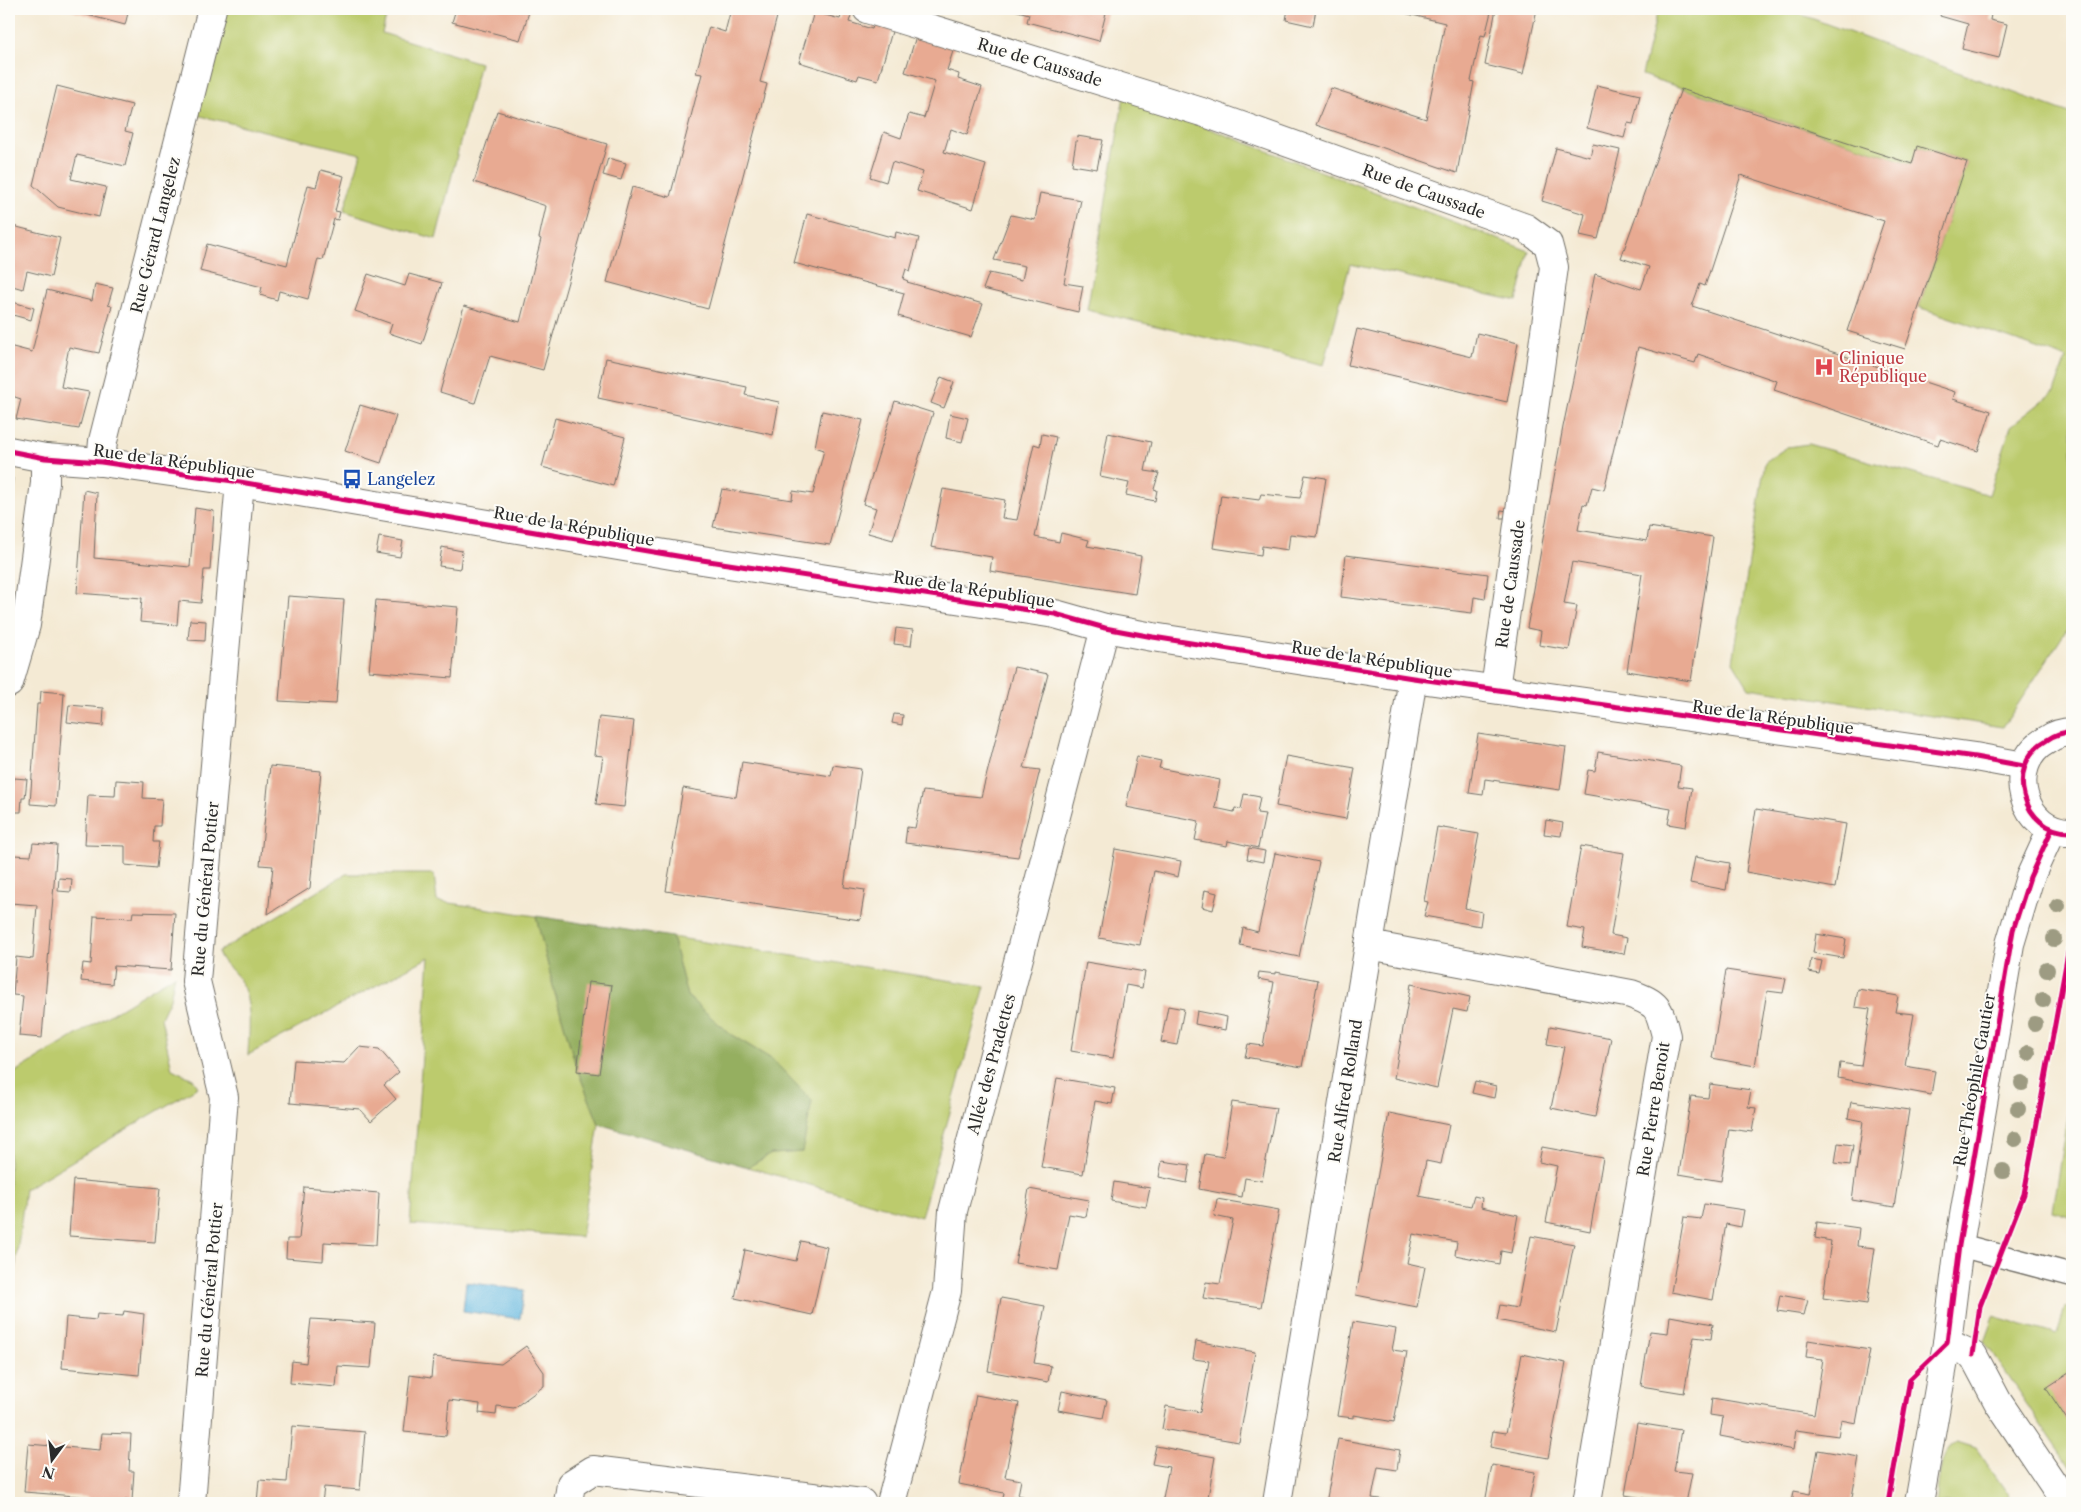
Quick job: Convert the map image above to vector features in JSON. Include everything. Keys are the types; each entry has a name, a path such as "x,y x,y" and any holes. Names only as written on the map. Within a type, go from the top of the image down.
{"street":[{"name":"Rue Gérard Langelez","path":"101,462 103,441 212,9"},
{"name":"Rue de Caussade","path":"867,9 1205,113 1526,228 1548,244 1554,267 1495,689"},
{"name":"Rue de la République","path":"9,451 46,458 101,462 240,482 689,558 1055,614 1105,628 1153,637 1412,678 1975,757 2024,766"},
{"path":"9,683 26,625 45,483 46,458"},
{"name":"Rue du Général Pottier","path":"191,1503 224,1097 196,981 240,482"},
{"name":"Allée des Pradettes","path":"891,1503 947,1291 953,1211 1105,628"},
{"name":"Rue Alfred Rolland","path":"1277,1503 1412,678"},
{"path":"2062,830 2040,821 2030,810 2023,796 2021,781 2024,766 2030,754 2041,743 2054,736 2072,732"},
{"name":"Rue Théophile Gautier","path":"1919,1503 1946,1343 1959,1245 2013,930 2030,877 2062,830"},
{"name":"Rue Pierre Benoit","path":"1369,946 1630,994 1650,1001 1660,1014 1666,1036 1587,1503"},
{"path":"1946,1343 1973,1355 1998,1402 2066,1503"},
{"path":"568,1503 571,1484 593,1470 862,1503"}],"lane":[{"path":"1959,1245 2072,1275"}],"green space":[{"path":"221,9 388,9 382,33 480,63 436,239 344,211 361,154 192,114"},
{"path":"1658,9 1786,9 2072,114 2072,592 2067,602 2072,613 2072,622 2003,727 1749,688 1733,662 1765,462 1787,447 1808,444 1989,495 2011,426 2054,392 2066,358 1919,307 1967,162 1918,146 1912,164 1642,75"},
{"path":"1124,96 1529,251 1517,301 1350,264 1324,365 1087,310"},
{"path":"346,874 434,874 437,901 536,916 554,990 576,1066 599,1124 581,1237 410,1224 429,957 248,1055 249,1016 246,997 239,979 223,961 218,952"},
{"path":"536,916 672,937 687,996 730,1034 773,1060 812,1101 802,1152 771,1154 748,1167 599,1124 576,1066 554,990"},
{"path":"672,937 985,986 921,1217 748,1167 771,1154 802,1152 773,1060 730,1034 687,996"},
{"path":"175,975 170,999 161,1018 172,1069 193,1079 198,1087 25,1189 9,1320 9,1076"},
{"path":"2072,1092 2072,1217 2053,1211"},
{"path":"2065,1307 2072,1309 2072,1371 2047,1388 2072,1427 2072,1471 1984,1341 1993,1316 2057,1335"},
{"path":"1957,1442 1976,1448 2014,1503 1936,1503 1943,1461 1951,1446"}],"water":[{"path":"466,1282 524,1290 520,1319 463,1311"}],"building":[{"path":"65,9 129,9 125,25"},
{"path":"456,9 530,9 520,40 452,22"},
{"path":"731,9 779,9 760,82 767,84 708,309 607,282 632,187 670,197 702,74 696,73 709,27 725,32"},
{"path":"1010,9 1107,9 1099,41 1027,22 1029,14"},
{"path":"1288,9 1316,9 1313,26 1286,20"},
{"path":"1388,9 1478,9 1491,12 1485,36 1481,35 1471,81 1474,82 1457,173 1316,125 1331,88 1426,119 1445,23"},
{"path":"1496,9 1537,9 1523,74 1485,65"},
{"path":"1942,9 1992,9 1990,20 2007,24 1999,58 1962,49 1968,24 1940,16"},
{"path":"814,12 840,19 842,13 851,16 849,22 872,29 874,23 893,28 878,80 859,75 857,80 799,62"},
{"path":"917,33 955,45 947,70 959,74 958,79 982,87 967,135 951,129 944,152 986,165 973,209 917,191 923,172 892,162 886,182 870,177 884,132 901,138 909,114 924,118 935,81 905,72"},
{"path":"1597,85 1640,95 1633,124 1628,123 1624,138 1587,128"},
{"path":"57,86 132,105 125,131 133,133 125,166 77,155 71,179 106,187 99,217 58,207 33,185"},
{"path":"1681,89 1912,164 1917,146 1967,162 1905,349 1847,331 1884,221 1741,175 1705,286 1700,284 1692,306 1955,392 1953,399 1991,411 1978,451 1940,439 1938,445 1774,390 1777,381 1698,354 1695,363 1638,347 1604,490 1592,487 1587,505 1583,504 1578,530 1647,541 1649,527 1713,537 1691,681 1627,671 1642,574 1572,562 1564,604 1577,606 1569,650 1539,645 1541,631 1527,628 1563,427 1595,274 1641,289 1649,267 1621,258"},
{"path":"497,111 607,144 543,370 490,356 475,403 440,392 464,306 520,322 541,239 539,238 546,206 474,182"},
{"path":"1077,136 1103,140 1097,169 1072,165"},
{"path":"1593,144 1620,150 1598,239 1580,235 1585,214 1542,201 1556,148 1590,157"},
{"path":"608,158 626,163 621,180 603,175"},
{"path":"321,170 344,176 335,211 340,212 338,220 334,219 323,260 318,259 308,299 279,291 277,300 260,295 262,287 200,271 207,244 287,265 308,185 316,187"},
{"path":"1040,193 1081,200 1064,283 1083,286 1078,312 983,289 989,273 1022,280 1025,266 994,260 1011,215 1035,220"},
{"path":"807,214 895,238 896,232 919,238 910,271 906,269 903,279 907,282 983,304 971,337 898,316 904,293 794,263"},
{"path":"9,225 60,238 51,277 27,271 23,289 9,285"},
{"path":"368,274 405,286 409,274 442,283 422,344 389,333 392,324 355,311"},
{"path":"95,284 113,288 108,305 112,306 99,353 69,347 61,387 89,392 79,429 16,419 21,399 9,395 9,346 32,352 47,290 92,301"},
{"path":"9,301 34,308 31,320 9,314"},
{"path":"1357,329 1472,357 1477,333 1518,343 1507,402 1348,365"},
{"path":"606,358 747,387 745,395 779,402 773,435 598,398"},
{"path":"941,377 954,382 944,408 931,403"},
{"path":"895,401 933,413 893,540 868,533 876,508 863,504"},
{"path":"360,405 396,416 381,463 345,451"},
{"path":"822,411 863,420 830,545 713,527 722,489 792,500 793,491 813,494 824,450 815,447"},
{"path":"950,414 968,418 962,442 946,438"},
{"path":"555,418 625,437 613,486 542,467"},
{"path":"1108,433 1151,442 1145,471 1159,473 1154,489 1157,490 1155,501 1126,495 1129,483 1100,477"},
{"path":"1042,434 1056,437 1035,537 1059,542 1061,533 1089,540 1087,546 1141,556 1135,594 990,571 992,557 931,547 943,489 1005,500 1002,518 1017,520 1034,444 1040,446"},
{"path":"1305,475 1326,478 1317,537 1290,534 1288,550 1262,546 1261,555 1213,548 1221,495 1259,500 1261,494 1300,498"},
{"path":"9,477 13,478 10,521 9,521"},
{"path":"84,490 97,493 94,558 190,567 195,508 214,511 210,570 204,570 201,603 179,601 177,625 140,622 142,598 77,593"},
{"path":"1501,510 1508,511 1507,518 1500,518"},
{"path":"379,537 403,541 400,557 376,553"},
{"path":"442,547 462,551 460,569 439,566"},
{"path":"1346,555 1488,574 1485,599 1474,597 1472,613 1341,597"},
{"path":"288,596 344,600 336,704 279,701"},
{"path":"376,600 458,607 452,678 369,671"},
{"path":"190,620 206,621 205,641 188,640"},
{"path":"896,628 913,630 911,646 894,644"},
{"path":"1014,667 1048,674 1024,768 1040,770 1018,857 905,843 907,827 915,828 923,791 981,797"},
{"path":"41,691 64,693 56,806 30,804 37,704 40,704"},
{"path":"69,705 104,708 103,726 67,722"},
{"path":"894,714 903,715 902,725 892,723"},
{"path":"599,717 634,721 624,807 596,804 603,756 594,755"},
{"path":"1478,734 1566,747 1560,790 1485,779 1483,795 1469,793"},
{"path":"1598,752 1681,766 1678,786 1692,788 1686,827 1668,824 1671,809 1584,794 1588,770 1595,771"},
{"path":"1137,756 1161,761 1159,768 1220,780 1215,808 1234,812 1235,808 1241,809 1244,794 1260,797 1257,813 1265,814 1258,848 1228,841 1227,846 1195,840 1199,821 1126,807"},
{"path":"1286,756 1355,768 1346,819 1276,806"},
{"path":"742,762 831,776 833,765 861,769 844,887 865,890 860,920 666,891 683,788 736,797"},
{"path":"270,766 321,771 310,888 268,914 273,866 260,865"},
{"path":"14,778 27,779 25,798 22,798 21,812 11,812"},
{"path":"116,780 144,782 143,798 162,799 160,826 154,826 153,842 159,842 156,868 125,865 125,846 85,845 88,795 115,796"},
{"path":"1756,809 1846,824 1835,888 1746,872"},
{"path":"1546,820 1563,823 1561,836 1544,834"},
{"path":"1437,827 1479,834 1465,908 1482,912 1480,926 1424,916 1428,902 1424,901"},
{"path":"33,843 57,845 42,1038 19,1036 23,996 13,995 16,957 33,959 37,905 10,903 14,855 31,856"},
{"path":"1581,846 1624,853 1611,935 1627,938 1624,954 1582,947 1585,930 1567,927"},
{"path":"1249,848 1265,851 1263,862 1247,859"},
{"path":"1115,849 1181,861 1178,877 1154,871 1140,945 1099,938"},
{"path":"1275,853 1319,862 1299,957 1240,945 1243,928 1258,932"},
{"path":"1695,857 1730,863 1726,890 1690,883"},
{"path":"59,878 72,879 71,892 58,891"},
{"path":"1205,890 1217,893 1213,910 1202,907"},
{"path":"133,912 175,913 171,970 114,966 112,984 81,981 83,963 91,964 94,916 132,918"},
{"path":"1816,934 1846,939 1843,958 1813,953"},
{"path":"1811,959 1822,961 1819,974 1809,972"},
{"path":"1086,962 1145,972 1142,988 1126,985 1113,1058 1071,1051"},
{"path":"1726,970 1786,979 1783,993 1767,991 1755,1066 1712,1058"},
{"path":"1259,972 1276,974 1276,972 1318,980 1302,1067 1245,1057 1248,1044 1263,1046 1274,982 1258,979"},
{"path":"588,982 612,985 599,1074 577,1071"},
{"path":"1411,984 1470,997 1467,1012 1453,1009 1437,1088 1394,1078"},
{"path":"1858,989 1898,996 1895,1012 1914,1014 1905,1066 1935,1071 1931,1095 1838,1078 1840,1063 1861,1066 1870,1009 1855,1007"},
{"path":"1168,1006 1184,1009 1177,1045 1161,1042"},
{"path":"1197,1011 1227,1017 1225,1030 1195,1024"},
{"path":"1550,1026 1611,1038 1595,1117 1551,1108 1564,1047 1547,1044"},
{"path":"359,1047 379,1049 399,1072 384,1085 396,1099 371,1121 360,1109 290,1103 294,1060 344,1063"},
{"path":"1057,1078 1115,1088 1112,1104 1095,1101 1083,1174 1041,1167"},
{"path":"1475,1081 1496,1086 1494,1098 1472,1093"},
{"path":"1710,1084 1751,1090 1748,1107 1756,1108 1752,1132 1729,1129 1721,1181 1679,1174 1691,1096 1708,1098"},
{"path":"1232,1102 1276,1108 1262,1181 1245,1178 1242,1197 1199,1189 1205,1154 1223,1157"},
{"path":"1851,1102 1909,1110 1894,1207 1852,1200 1863,1121 1848,1118"},
{"path":"1389,1113 1449,1125 1441,1164 1426,1161 1419,1196 1471,1206 1474,1196 1482,1198 1481,1207 1518,1215 1511,1253 1501,1251 1499,1264 1455,1255 1457,1242 1413,1234 1407,1263 1425,1267 1417,1307 1356,1295"},
{"path":"1838,1143 1853,1145 1850,1165 1835,1163"},
{"path":"1542,1147 1603,1158 1590,1231 1546,1222 1557,1166 1539,1162"},
{"path":"1162,1161 1190,1165 1187,1183 1159,1177"},
{"path":"73,1180 160,1188 155,1242 69,1236"},
{"path":"1114,1182 1150,1188 1146,1207 1111,1201"},
{"path":"304,1187 379,1193 376,1245 324,1242 323,1261 286,1258 287,1239 299,1239"},
{"path":"1029,1189 1089,1200 1086,1217 1069,1214 1058,1270 1015,1263"},
{"path":"1217,1199 1279,1210 1261,1307 1203,1298 1206,1282 1220,1284 1233,1220 1214,1216"},
{"path":"1704,1204 1744,1210 1741,1227 1726,1224 1713,1300 1671,1292 1684,1217 1701,1219"},
{"path":"1817,1222 1859,1228 1857,1246 1875,1248 1867,1304 1823,1298 1831,1241 1815,1238"},
{"path":"1531,1236 1574,1244 1556,1332 1497,1320 1500,1305 1517,1308"},
{"path":"801,1241 827,1247 812,1315 735,1298 745,1250 796,1261"},
{"path":"1780,1295 1808,1300 1804,1315 1777,1311"},
{"path":"1001,1298 1045,1306 1034,1363 1051,1366 1048,1382 988,1371"},
{"path":"124,1311 144,1314 139,1375 62,1368 66,1317 96,1320 97,1314 123,1316"},
{"path":"1670,1316 1713,1324 1711,1339 1694,1337 1684,1393 1641,1386 1650,1331 1668,1333"},
{"path":"311,1319 375,1323 371,1368 338,1366 336,1387 290,1383 292,1361 306,1363"},
{"path":"1353,1322 1396,1329 1392,1350 1407,1352 1394,1422 1354,1415 1354,1418 1337,1416"},
{"path":"1808,1340 1870,1350 1856,1423 1841,1420 1838,1436 1796,1430 1793,1450 1720,1436 1723,1417 1710,1415 1712,1398 1814,1415 1823,1359 1806,1357"},
{"path":"1196,1341 1255,1352 1239,1442 1162,1429 1166,1406 1200,1412 1209,1361 1193,1359"},
{"path":"526,1346 544,1372 544,1386 514,1408 497,1406 496,1415 479,1413 480,1404 449,1400 446,1436 404,1432 410,1375 431,1378 433,1357 501,1364"},
{"path":"1522,1354 1566,1363 1548,1458 1490,1447 1493,1431 1506,1433"},
{"path":"2072,1371 2072,1427 2046,1388"},
{"path":"1062,1391 1107,1400 1103,1418 1058,1410"},
{"path":"976,1395 1019,1403 1005,1477 1021,1480 1018,1495 1030,1498 1029,1503 1002,1503 1004,1493 959,1484"},
{"path":"1637,1423 1681,1430 1674,1471 1692,1473 1686,1503 1671,1503 1625,1495"},
{"path":"292,1426 365,1432 360,1490 324,1487 322,1503 257,1503 259,1480 287,1482"},
{"path":"102,1433 131,1434 129,1471 134,1471 132,1501 125,1500 125,1503 88,1503 88,1497 24,1492 28,1444 100,1450"},
{"path":"1338,1439 1400,1450 1397,1470 1378,1467 1372,1498 1394,1501 1393,1503 1326,1503"},
{"path":"1156,1446 1215,1457 1207,1503 1162,1503 1169,1467 1152,1464"},
{"path":"1818,1450 1859,1457 1851,1503 1792,1503 1794,1491 1810,1494"},
{"path":"1492,1465 1535,1472 1529,1503 1485,1503"}],"cycle path":[{"path":"9,451 45,458 101,462 240,482 689,558 1055,614 1105,628 1153,637 1413,678 1975,757 2024,766"},
{"path":"2072,732 2062,733 2053,737 2033,751 2025,765 2022,780 2024,796 2031,810 2041,822 2055,830 2072,832"},
{"path":"1888,1503 1910,1379 1947,1343 1959,1245 2013,930 2030,877 2052,829"},
{"path":"1973,1355 1980,1306 2024,1194 2072,931"}],"place":[{"name":"Clinique République","path":"1824,367"},
{"name":"Langelez","path":"352,479"}]}
